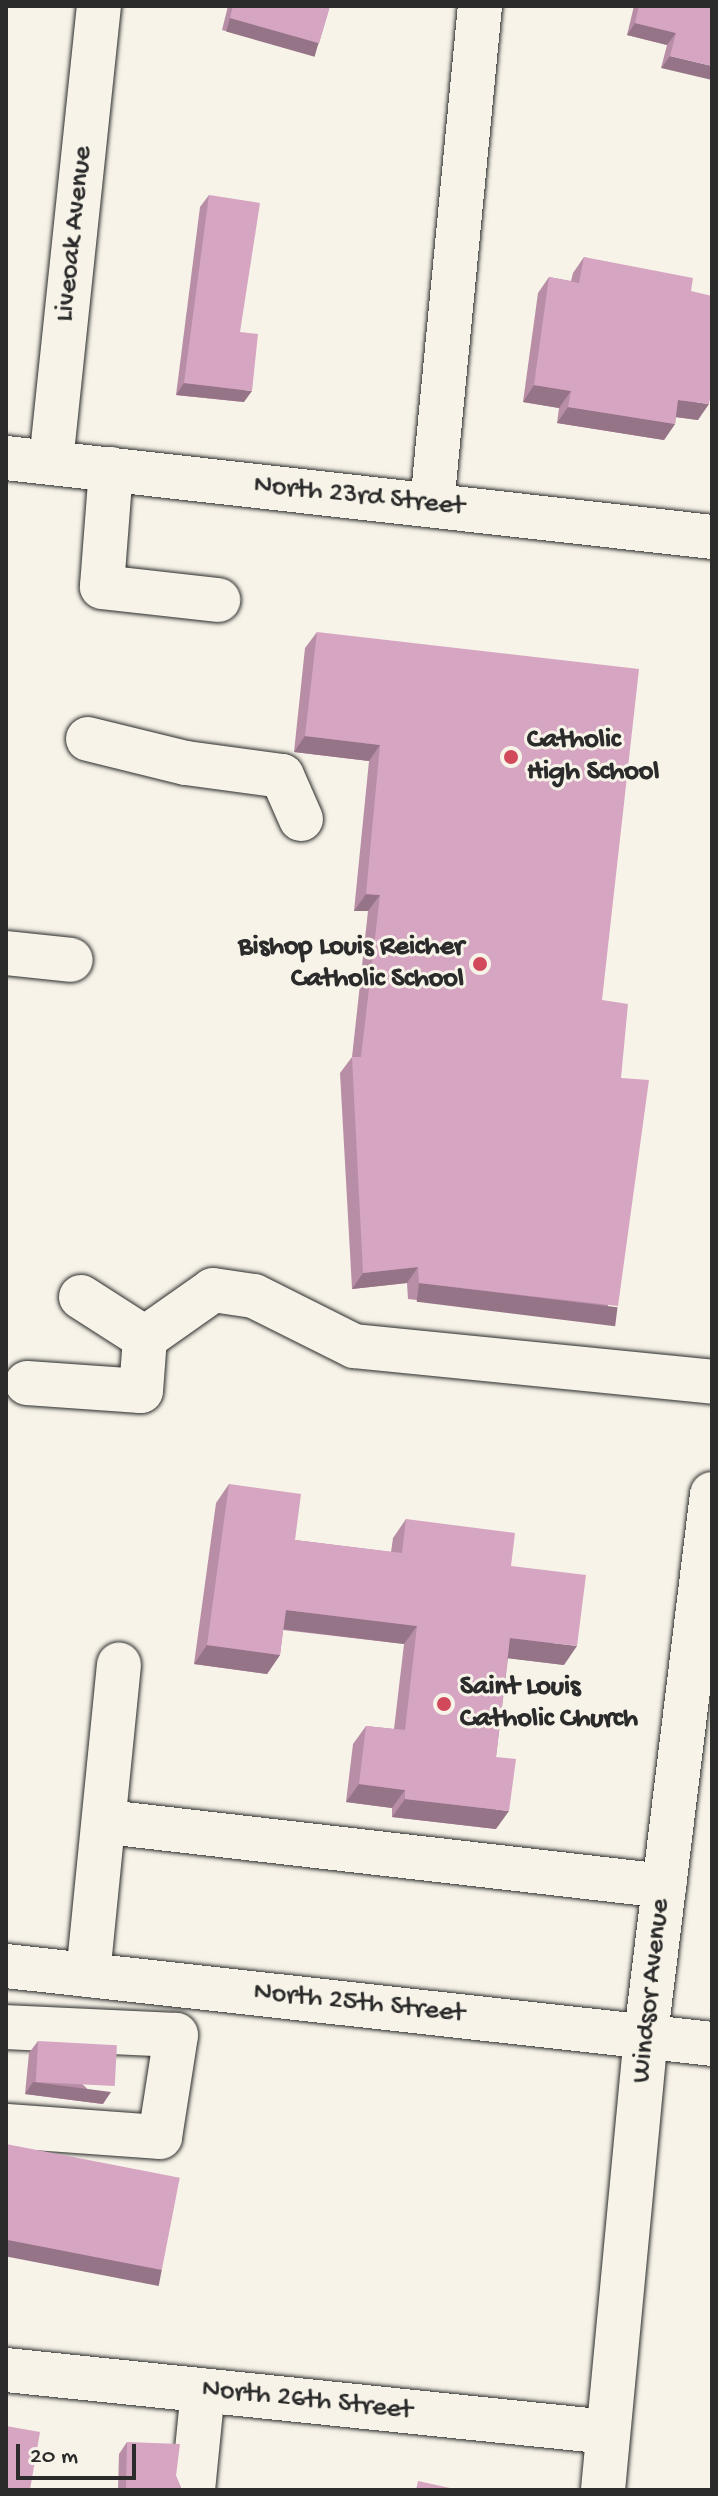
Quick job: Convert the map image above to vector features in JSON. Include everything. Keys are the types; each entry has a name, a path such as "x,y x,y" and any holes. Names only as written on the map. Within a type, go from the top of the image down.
{"street":[{"name":"Liveoak Avenue","path":"51,462 99,6"},
{"path":"432,505 480,6"},
{"name":"North 23rd Street","path":"6,458 712,537"},
{"path":"111,469 102,587 218,600"},
{"path":"88,739 186,763 282,776 301,819"},
{"path":"6,953 71,960"},
{"path":"145,1338 213,1290 254,1296 354,1346 712,1382"},
{"path":"81,1297 145,1338"},
{"path":"27,1383 141,1391 145,1338"},
{"name":"Windsor Avenue","path":"603,2490 646,2034 712,1494"},
{"path":"88,1975 107,1822 119,1665"},
{"path":"107,1822 664,1886"},
{"name":"North 25th Street","path":"6,1966 646,2034 712,2044"},
{"path":"137,2032 144,1981"},
{"path":"6,2027 65,2040 137,2032 176,2035 160,2137 55,2114 6,2126"},
{"name":"North 26th Street","path":"6,2370 608,2432"},
{"path":"193,2490 203,2390"}],"building":[{"path":"233,6 330,6 319,43 230,18"},
{"path":"639,6 712,6 712,66 670,56 676,33 635,23"},
{"path":"209,195 260,203 240,332 258,334 252,391 184,383"},
{"path":"584,257 693,278 691,291 712,296 712,388 709,404 678,400 675,424 568,407 571,391 534,385 549,277 579,283"},
{"name":"Bishop Louis Reicher Catholic School","path":"317,632 639,669 602,1000 628,1004 621,1078 649,1080 618,1306 419,1283 418,1267 363,1273 352,1057 361,1057 380,895 366,894 380,745 305,736"},
{"path":"229,1484 301,1494 295,1540 402,1553 406,1519 515,1533 511,1566 586,1575 577,1646 510,1638 496,1757 516,1759 509,1811 405,1799 405,1790 359,1784 366,1726 405,1730 417,1626 286,1610 280,1655 207,1645"},
{"path":"38,2041 117,2045 115,2086 36,2082"},
{"path":"6,2144 180,2178 162,2270 6,2240"},
{"path":"6,2426 40,2432 30,2490 6,2490"},
{"path":"127,2442 180,2444 176,2476 182,2490 126,2490"},
{"path":"418,2481 459,2490 416,2490"}],"place":[{"name":"Catholic High School","path":"511,757"},
{"name":"Bishop Louis Reicher Catholic School","path":"480,964"},
{"name":"Saint Louis Catholic Church","path":"444,1704"}]}
